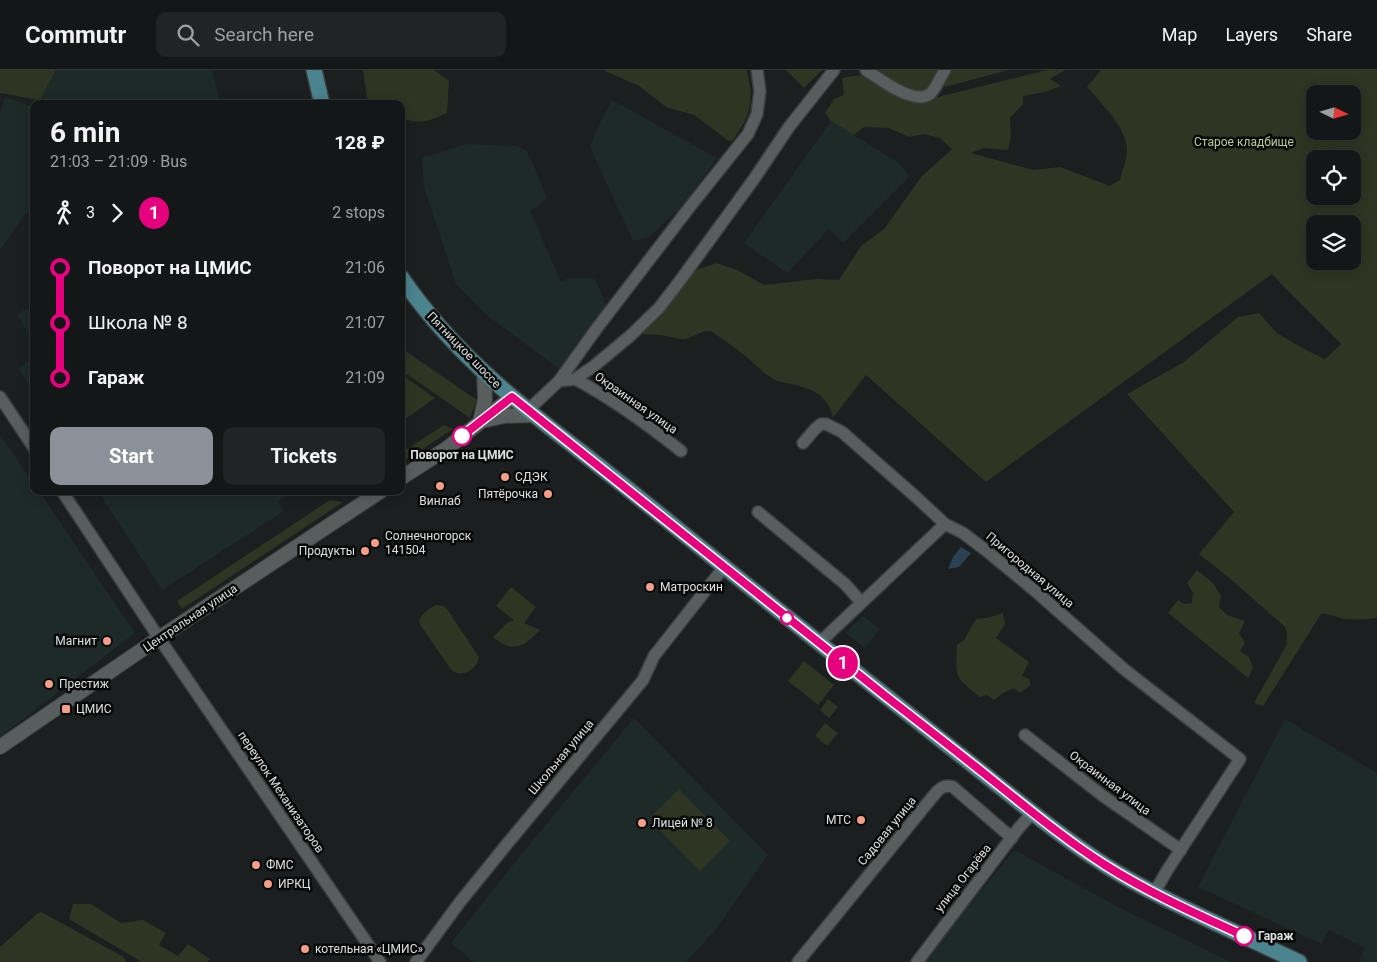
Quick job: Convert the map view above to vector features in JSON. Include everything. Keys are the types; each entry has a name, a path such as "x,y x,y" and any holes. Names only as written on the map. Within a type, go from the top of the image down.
{"main road":[{"path":"314,70 321,100"},
{"name":"Пятницкое шоссе","path":"405,283 451,340 484,373 512,397 819,644 1033,812 1106,866 1194,913 1299,962"}],"street":[{"path":"480,422 505,416 531,413 559,381 597,328 748,134 757,114 760,91 757,70"},
{"path":"559,381 575,379 594,366 630,336 659,308 754,179 789,127 834,70"},
{"path":"866,70 899,91 913,97 925,96 931,93 945,70"},
{"path":"480,422 485,399 484,373"},
{"name":"Окраинная улица","path":"575,379 616,402 681,451"},
{"path":"0,397 30,442"},
{"path":"405,475 446,449 512,397"},
{"name":"Пригородная улица","path":"803,443 821,424 833,426 842,432 944,524 963,533 988,552 1125,670 1240,759 1181,850"},
{"name":"переулок Механизаторов","path":"65,495 159,638 380,962"},
{"name":"Центральная улица","path":"0,746 375,495"},
{"path":"758,512 845,584 861,602"},
{"path":"819,644 944,524"},
{"name":"Школьная улица","path":"416,962 460,902 643,680 654,656 724,567"},
{"name":"Окраинная улица","path":"1025,734 1103,796 1181,850"},
{"name":"Садовая улица","path":"798,962 934,795 943,787 953,787 1012,838"},
{"name":"улица Огарёва","path":"916,962 1033,812"},
{"path":"1154,893 1181,850"}],"shaded area":[{"path":"56,70 212,70 220,100 40,100"},
{"path":"5,97 30,106 30,212 25,214 0,250 0,112"},
{"path":"612,100 717,158 677,211 649,237 633,241 590,147"},
{"path":"831,121 896,161 910,176 843,243 829,229 787,273 744,243"},
{"path":"466,144 517,146 526,150 547,198 539,206 530,210 561,282 569,278 595,278 607,307 559,369 485,314 456,284 424,187 422,158"},
{"path":"30,307 30,336 17,314"},
{"path":"30,360 30,386 18,368"},
{"name":"ЦМИС","path":"0,435 30,478 30,495 42,495 135,633 0,737"},
{"path":"101,495 287,495 278,501 284,511 162,590"},
{"path":"863,616 880,629 865,648 845,633"},
{"name":"Лицей № 8","path":"634,718 768,855 716,929 686,962 474,962 451,943"},
{"path":"1285,719 1377,773 1377,962 1359,961 1365,948 1329,930 1321,944 1198,887"},
{"path":"1014,850 1122,909 1231,962 923,962"}],"green space":[{"path":"0,70 56,70 40,100 0,93"},
{"path":"363,70 434,70 449,81 447,113 430,120 420,122 405,119 405,100 367,100"},
{"path":"603,70 747,70 751,99 748,114 733,140 729,141 694,115 666,107 639,86"},
{"path":"786,70 822,70 804,88"},
{"path":"877,70 940,70 926,93 910,92"},
{"path":"951,70 1008,70 945,87 943,82"},
{"name":"Старое кладбище","path":"1047,70 1065,70 1050,79 1061,86 1045,92 1023,96 1023,104 1010,118 1011,136 1008,150 984,148 971,153 1033,170 1060,167 1110,186 1120,180 1127,150 1123,133 1118,125 1087,87 1101,70 1377,70 1377,618 1349,619 1321,614 1263,706 1254,703 1287,644 1287,632 1284,626 1199,554 1234,512 1127,394 1184,362 1238,317 1259,313 1277,333 1325,359 1341,344 1272,274 986,482 866,375 833,418 828,404 818,394 806,388 773,379 711,331 705,331 686,339 637,334 693,271 717,263 737,270 764,285 817,279 839,280 861,246 884,229 922,176 952,149 940,138 924,134 909,137 889,128 864,127 854,135 831,121 825,113 834,99 844,95 842,78 860,75 912,101 926,100"},
{"path":"405,351 477,400 470,418 405,373"},
{"path":"405,377 435,398 405,419"},
{"path":"444,425 453,429 405,460 405,450"},
{"path":"330,500 343,502 182,609 177,601"},
{"path":"1197,570 1213,583 1221,596 1219,607 1227,615 1245,621 1239,633 1245,643 1240,651 1249,657 1253,668 1248,678 1168,613 1178,600 1184,604 1192,603 1193,593 1187,583"},
{"path":"511,587 536,607 524,623 540,630 529,641 512,647 493,637 507,623 514,620 496,606"},
{"path":"436,605 447,609 479,657 472,669 465,673 452,671 419,623 423,614"},
{"path":"1003,613 1005,624 996,638 1029,662 1022,676 1029,679 1031,685 1020,693 1014,688 994,700 987,695 980,697 958,676 956,664 957,645 964,640 976,619"},
{"path":"804,661 834,685 818,705 788,681"},
{"path":"828,699 838,707 829,718 820,710"},
{"path":"825,723 838,733 827,746 815,736"},
{"path":"679,789 730,841 700,871 649,819"},
{"path":"73,904 91,904 121,923 143,920 166,933 159,945 178,956 188,944 210,959 207,962 142,962 69,919"},
{"path":"41,912 122,956 126,960 125,962 0,962 0,947"}],"water":[{"path":"961,547 971,553 959,567 948,569 953,557"}],"bus line":[{"name":"1","path":"462,436 512,397 819,644 1083,850 1136,883 1244,936"}],"place":[{"name":"Поворот на ЦМИС","path":"462,436"},
{"name":"СДЭК","path":"505,477"},
{"name":"Винлаб","path":"440,486"},
{"name":"Пятёрочка","path":"548,494"},
{"name":"Солнечногорск 141504","path":"375,543"},
{"name":"Продукты","path":"365,551"},
{"name":"Матроскин","path":"650,587"},
{"name":"Магнит","path":"107,641"},
{"name":"Престиж","path":"49,684"},
{"name":"ЦМИС","path":"66,709"},
{"name":"МТС","path":"861,820"},
{"name":"Лицей № 8","path":"642,823"},
{"name":"ФМС","path":"256,865"},
{"name":"ИРКЦ","path":"268,884"},
{"name":"Гараж","path":"1244,936"},
{"name":"котельная «ЦМИС»","path":"305,949"}]}
